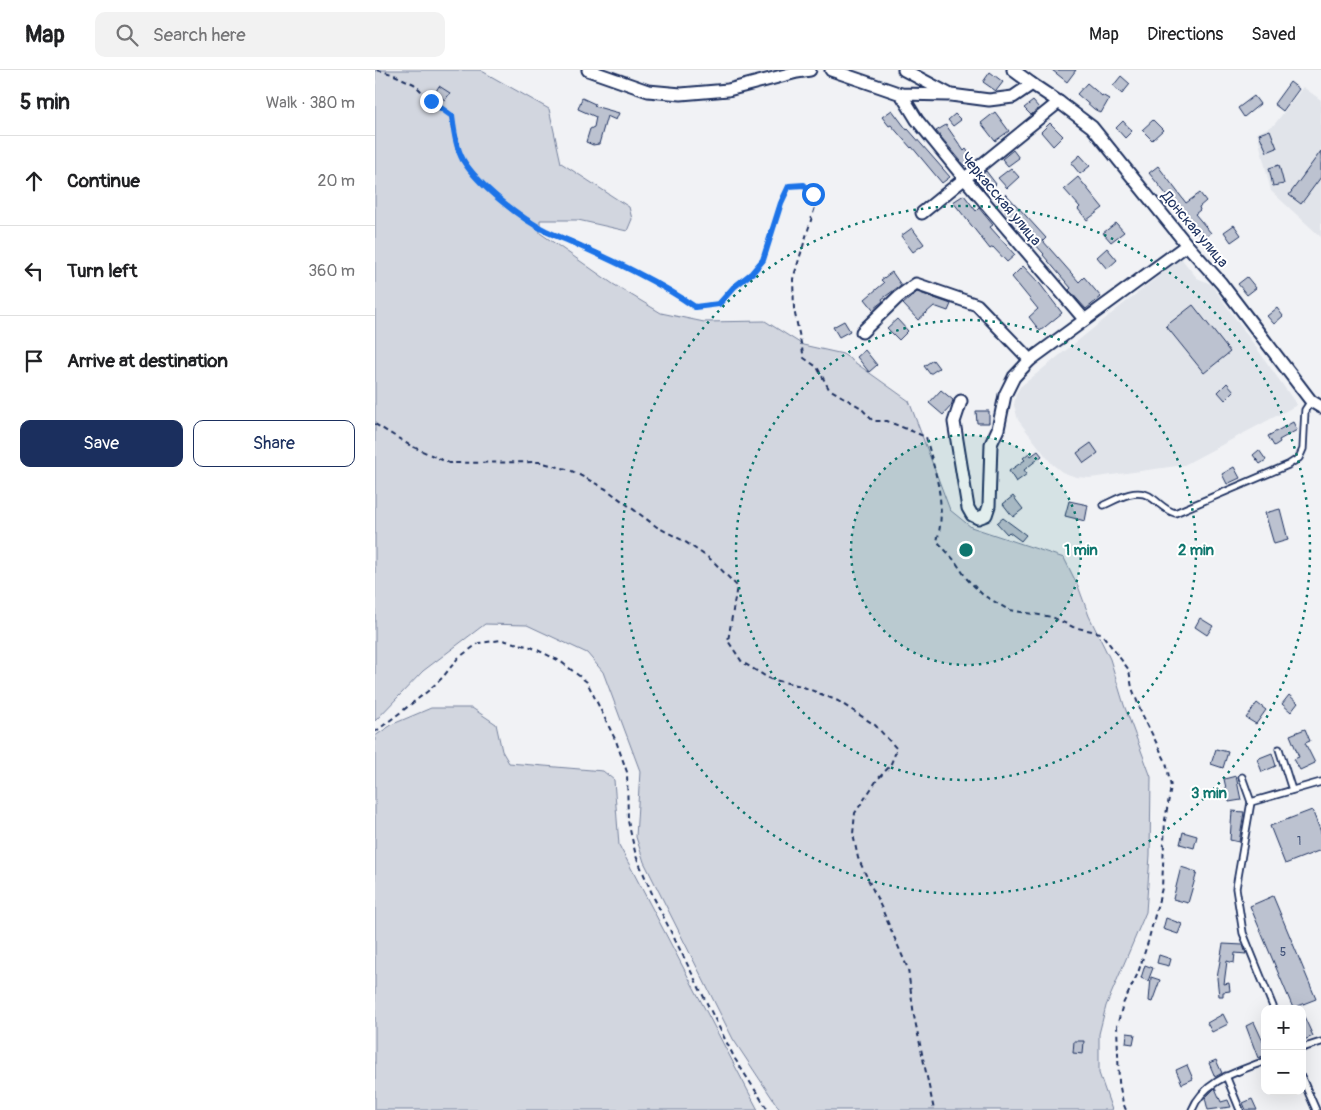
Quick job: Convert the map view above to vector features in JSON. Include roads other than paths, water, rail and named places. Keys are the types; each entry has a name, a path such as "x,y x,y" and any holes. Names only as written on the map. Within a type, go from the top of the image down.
{"street":[{"path":"588,70 648,91 681,94 728,90 810,70"},
{"path":"831,70 901,94 951,95 989,100 1013,97 1032,84"},
{"path":"904,70 951,95"},
{"name":"Донская улица","path":"1013,70 1092,127 1187,245 1221,283 1311,400 1321,407"},
{"name":"Черкасская улица","path":"901,94 917,120 1084,319"},
{"path":"923,213 1059,102"},
{"path":"961,401 953,422 968,508 972,515 978,518 987,515 991,444 998,429 1005,395 1014,377 1030,360 1187,245"},
{"path":"862,332 898,297 916,284 977,305 1030,360"}],"lane":[{"path":"1104,505 1127,495 1139,493 1148,496 1166,510 1175,513 1288,465 1299,458 1303,449 1305,410 1311,400"},
{"path":"1279,749 1292,790"},
{"path":"1243,777 1251,802 1236,888 1243,933 1272,1005"},
{"path":"1251,802 1321,782"},
{"path":"1306,1047 1321,1042"},
{"path":"1192,1110 1196,1100 1207,1087 1226,1076 1261,1063"},
{"path":"1226,1076 1240,1110"},
{"path":"1306,1087 1316,1110"}]}
